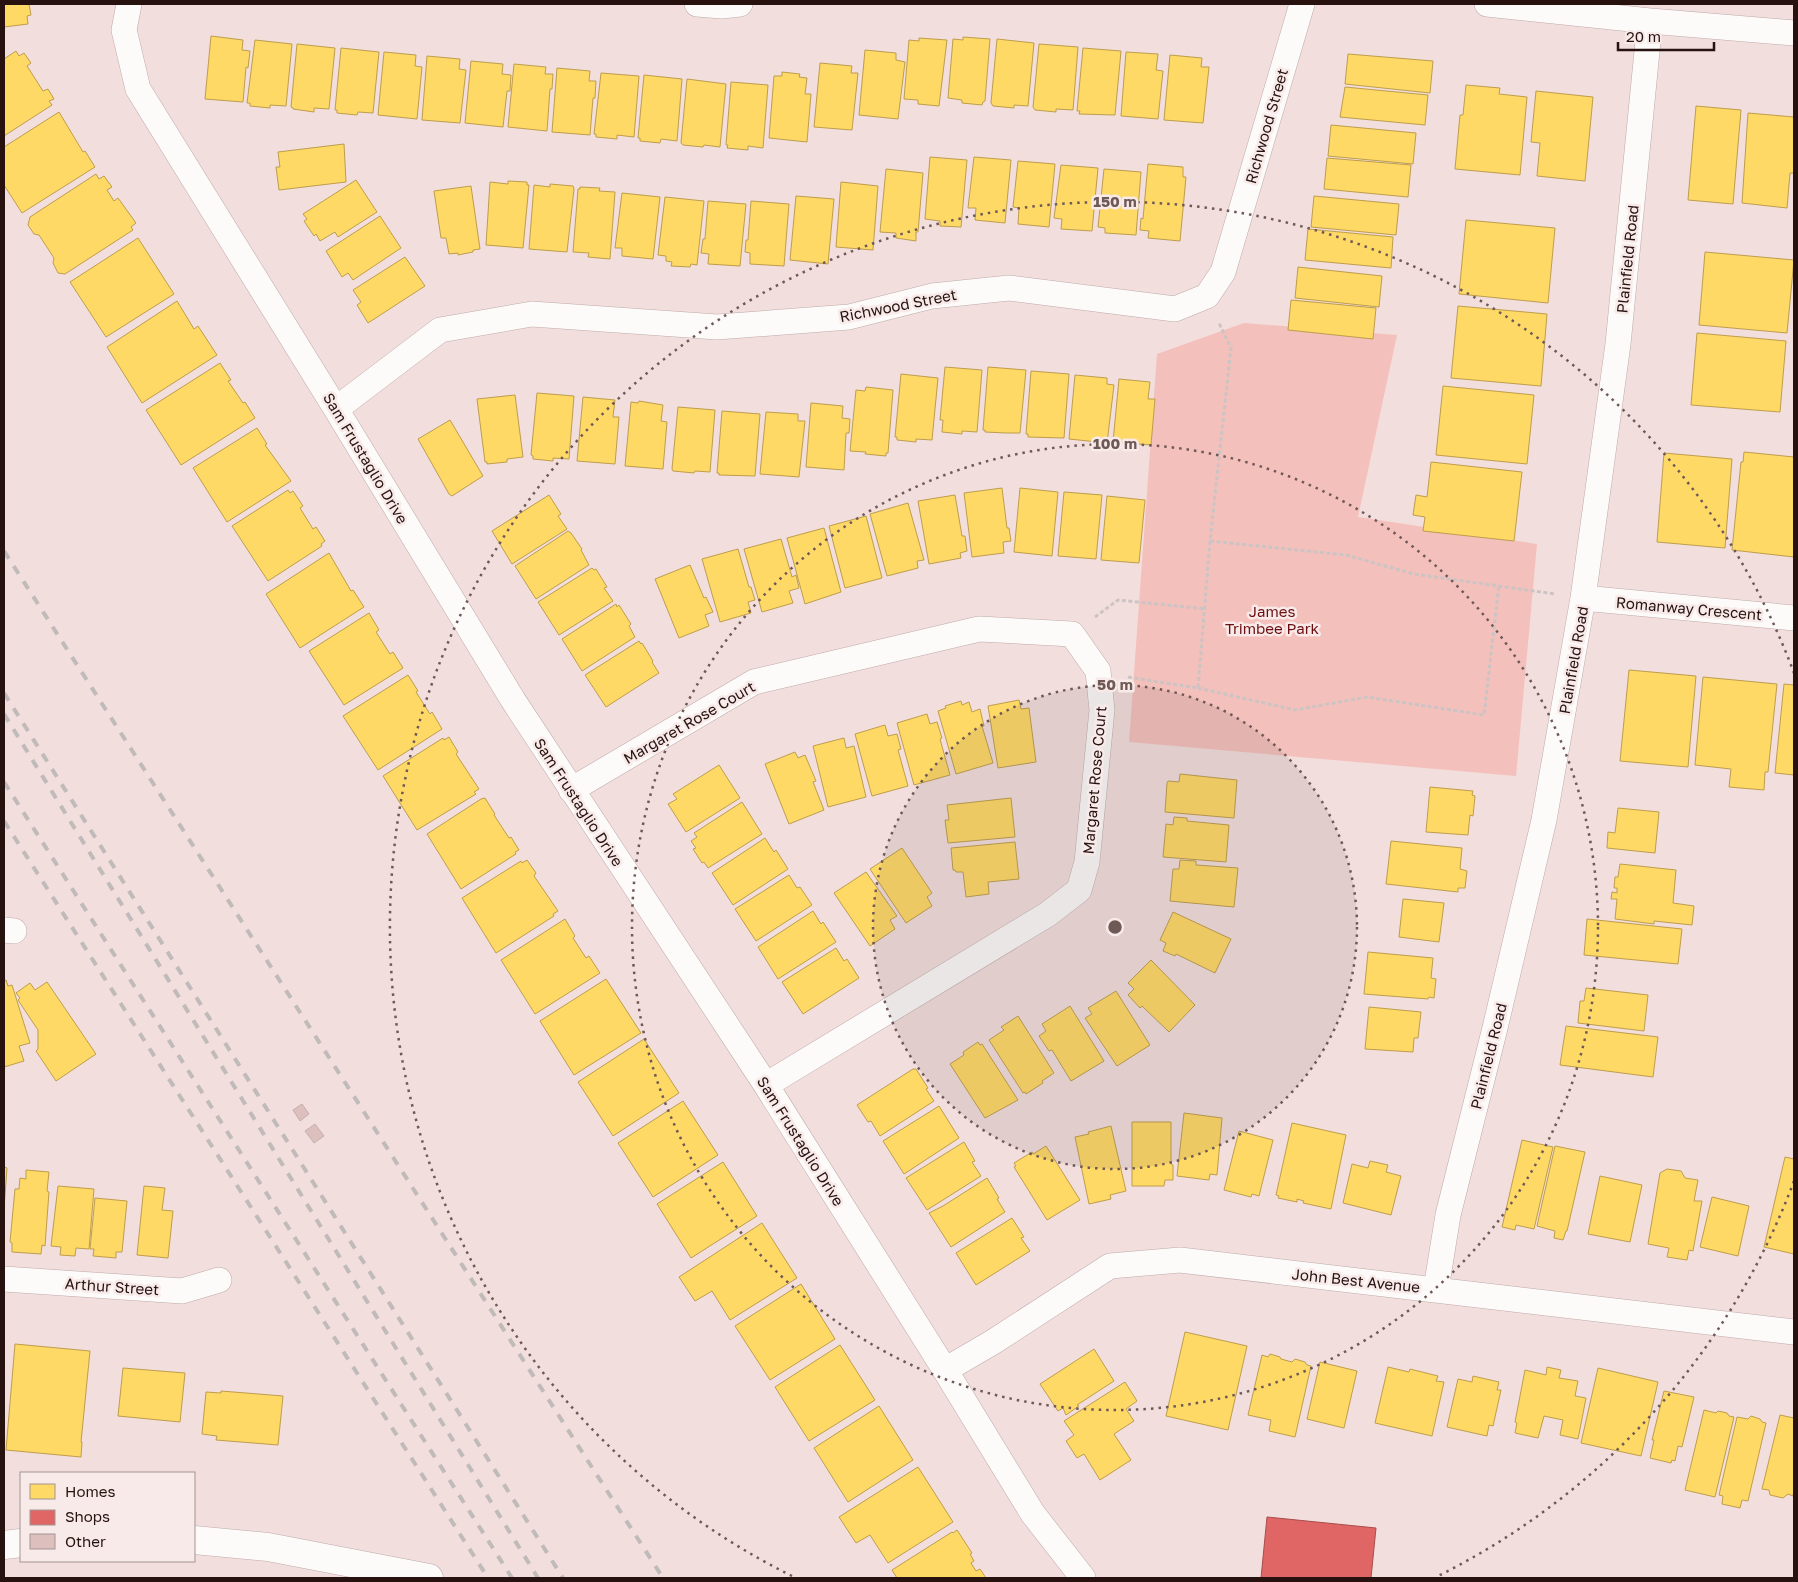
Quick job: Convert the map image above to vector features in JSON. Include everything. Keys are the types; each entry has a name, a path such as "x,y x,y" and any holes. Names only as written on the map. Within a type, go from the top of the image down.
{"street":[{"name":"Sam Frustaglio Drive","path":"129,4 124,30 138,89 513,700 766,1086 945,1370 1033,1514 1083,1578"},
{"path":"697,4 722,6 740,4"},
{"name":"Richwood Street","path":"336,409 440,330 532,314 717,327 849,316 932,296 1009,288 1175,309 1207,296 1223,272 1302,4"},
{"path":"1487,4 1650,21 1794,33"},
{"name":"Plainfield Road","path":"1436,1289 1448,1215 1493,1037 1544,820 1583,598 1618,344 1650,21"},
{"name":"Romanway Crescent","path":"1583,598 1794,618"},
{"name":"Margaret Rose Court","path":"571,790 754,682 979,629 1072,634 1098,671 1102,710 1087,862 1080,890 1048,914 766,1086"},
{"name":"John Best Avenue","path":"945,1370 993,1342 1110,1266 1180,1260 1794,1332"},
{"name":"Arthur Street","path":"4,1279 182,1291 219,1280"},
{"path":"195,1540 268,1546 429,1578"},
{"path":"4,1545 20,1543"}],"path":[{"path":"1198,688 1206,609 1210,541 1231,348 1207,296"},
{"path":"1210,541 1346,556 1414,574 1583,598"},
{"path":"1098,671 1198,688 1295,710 1366,697 1484,715 1499,586"},
{"path":"1072,634 1118,600 1206,609"}],"green space":[{"name":"James Trimbee Park","path":"1244,323 1397,335 1358,517 1537,544 1516,776 1129,742 1157,354"}],"building: Homes":[{"path":"4,4 29,4 31,15 27,16 28,24 4,27"},
{"path":"211,36 243,40 242,50 250,51 248,68 246,67 243,102 205,99"},
{"path":"963,37 990,39 985,101 982,105 962,103 962,100 948,98 953,39 963,40"},
{"path":"919,38 947,40 939,106 918,104 918,100 904,99 909,40 919,41"},
{"path":"997,39 1034,43 1028,106 1014,105 1014,108 993,106 991,103"},
{"path":"255,40 292,44 286,106 270,105 270,108 250,106 250,103 247,103"},
{"path":"297,44 335,48 329,109 314,108 314,112 293,109 291,107"},
{"path":"1039,44 1078,47 1073,110 1056,109 1056,112 1035,110 1033,107"},
{"path":"341,48 379,52 373,113 358,112 357,115 337,113 337,110 335,110"},
{"path":"1083,48 1121,51 1115,115 1079,114 1080,111 1077,111"},
{"path":"865,50 896,53 896,60 905,62 898,119 859,115"},
{"path":"16,51 19,56 24,53 31,63 27,66 43,91 48,89 54,99 49,101 52,105 4,136 4,59"},
{"path":"384,52 416,55 415,66 422,67 417,119 378,115"},
{"path":"1126,52 1158,54 1156,70 1163,71 1158,119 1121,116"},
{"path":"1348,54 1433,61 1430,93 1345,84"},
{"path":"1170,55 1202,58 1201,67 1209,67 1203,123 1164,120"},
{"path":"427,56 460,59 459,69 466,70 460,123 422,120"},
{"path":"471,61 503,64 502,74 511,75 510,91 507,91 503,127 465,123"},
{"path":"820,63 852,66 851,73 858,73 852,130 814,127"},
{"path":"514,64 546,67 545,74 553,74 547,131 508,127"},
{"path":"557,68 590,71 589,81 596,81 590,135 552,132"},
{"path":"782,72 800,74 799,77 807,78 805,94 811,94 807,142 769,138 774,76 782,76"},
{"path":"601,73 639,76 634,137 617,135 617,139 596,137 596,134 594,134"},
{"path":"644,75 682,79 677,141 661,139 660,143 640,141 640,138 638,138"},
{"path":"687,79 726,84 720,147 683,145 681,143"},
{"path":"731,82 768,85 763,148 748,146 748,150 727,148"},
{"path":"1466,85 1500,88 1499,94 1527,97 1520,175 1455,169 1460,115 1463,115"},
{"path":"1345,87 1428,95 1425,125 1340,117"},
{"path":"1536,91 1593,97 1585,181 1537,176 1540,143 1531,142"},
{"path":"1696,106 1741,110 1733,204 1688,200"},
{"path":"59,112 83,152 85,151 95,167 22,213 4,185 4,147"},
{"path":"1748,113 1794,117 1794,173 1790,173 1787,208 1742,203"},
{"path":"1331,125 1416,133 1413,164 1328,156"},
{"path":"344,144 346,182 279,190 276,167 280,167 278,152"},
{"path":"930,157 967,160 961,227 940,226 940,221 925,219"},
{"path":"974,157 1011,160 1005,223 975,220 976,208 968,208"},
{"path":"1327,158 1411,165 1408,197 1324,189"},
{"path":"1018,161 1055,164 1049,227 1018,224 1019,208 1013,207"},
{"path":"1148,164 1183,167 1183,177 1186,177 1180,241 1148,238 1149,231 1140,230 1141,218 1143,219"},
{"path":"1061,165 1098,168 1092,231 1061,229 1062,219 1054,218"},
{"path":"886,169 923,173 916,241 896,238 896,233 880,232"},
{"path":"1104,169 1141,172 1136,235 1105,233 1105,228 1098,227"},
{"path":"96,174 99,179 104,176 112,187 107,190 114,201 118,198 136,223 131,227 133,230 65,274 58,273 53,263 54,258 39,235 34,234 28,225 30,217"},
{"path":"356,180 377,212 338,237 335,232 320,241 316,234 314,236 304,221 307,219 303,214"},
{"path":"508,181 527,182 527,185 529,185 523,248 486,245 490,182 508,184"},
{"path":"841,182 878,186 873,250 836,247"},
{"path":"550,184 573,186 574,189 567,252 529,249 534,185 550,187"},
{"path":"471,186 480,249 458,255 458,253 449,254 446,238 441,238 434,191"},
{"path":"580,187 600,188 599,191 615,192 610,259 588,257 589,253 573,252 578,189"},
{"path":"622,193 660,197 653,259 622,256 622,248 615,248"},
{"path":"796,196 834,199 828,264 790,260"},
{"path":"1314,196 1399,204 1396,235 1311,227"},
{"path":"665,197 704,201 697,265 691,264 690,267 671,266 672,262 666,261 666,256 658,255"},
{"path":"708,201 746,204 740,266 708,264 709,254 701,253 703,239 705,239"},
{"path":"751,201 789,204 784,266 750,264 750,253 745,252 746,240 748,240"},
{"path":"380,216 401,248 353,280 348,273 342,277 326,251"},
{"path":"1466,220 1555,228 1548,303 1459,294"},
{"path":"1308,229 1393,237 1391,268 1305,260"},
{"path":"138,238 174,294 106,337 70,282"},
{"path":"1705,252 1794,260 1787,333 1699,325"},
{"path":"405,257 425,286 368,323 357,305 361,302 353,290"},
{"path":"1298,267 1382,276 1379,307 1295,298"},
{"path":"1291,300 1376,308 1373,339 1288,330"},
{"path":"177,301 194,329 198,326 217,355 142,403 107,347"},
{"path":"1458,306 1547,314 1541,386 1451,378"},
{"path":"1697,333 1786,341 1780,412 1691,405"},
{"path":"220,363 231,380 228,381 255,418 181,465 146,410"},
{"path":"945,367 982,370 977,432 962,431 962,434 942,432 943,420 940,420"},
{"path":"988,367 1026,370 1020,433 985,432 983,430"},
{"path":"1031,371 1069,374 1064,438 1028,437 1028,434 1026,434"},
{"path":"901,374 938,378 932,440 916,439 916,442 897,440 897,437 895,437"},
{"path":"1075,375 1107,378 1107,384 1114,385 1107,443 1069,439"},
{"path":"1119,379 1150,382 1148,399 1155,399 1151,445 1113,442"},
{"path":"1443,386 1534,395 1527,464 1436,455"},
{"path":"866,387 893,390 888,453 886,453 886,456 850,451 856,390 865,391"},
{"path":"537,393 574,396 569,459 553,458 553,461 533,459 531,455"},
{"path":"515,395 523,457 507,459 507,462 487,464 485,462 477,399"},
{"path":"583,397 615,400 613,417 619,417 615,464 577,461"},
{"path":"639,401 663,405 661,421 667,422 663,469 625,466 631,402 638,403"},
{"path":"811,403 843,406 842,418 850,419 849,433 846,433 844,470 806,467"},
{"path":"678,407 715,410 710,472 695,471 694,473 673,471 672,469"},
{"path":"722,411 760,414 755,476 719,475 717,473"},
{"path":"766,412 798,414 798,421 805,421 799,477 760,474"},
{"path":"450,420 483,476 452,496 449,494 418,439"},
{"path":"257,428 267,444 265,445 291,481 227,522 193,468"},
{"path":"1744,452 1794,457 1794,557 1732,550 1741,462 1743,462"},
{"path":"1664,453 1732,459 1725,548 1657,542"},
{"path":"1431,462 1522,472 1514,541 1423,531 1425,517 1413,515 1416,495 1427,497"},
{"path":"1002,488 1007,528 1009,528 1011,541 1003,542 1004,553 972,557 964,493"},
{"path":"1020,488 1058,492 1052,556 1014,552"},
{"path":"288,490 290,493 293,491 303,506 300,508 313,529 316,527 325,541 321,544 322,546 268,581 232,526"},
{"path":"1064,492 1102,495 1096,559 1058,556"},
{"path":"549,495 561,514 558,516 567,529 512,564 492,531"},
{"path":"955,495 962,536 965,536 967,551 960,553 961,558 929,564 918,501"},
{"path":"1107,496 1145,500 1139,563 1101,560"},
{"path":"908,503 924,560 917,561 918,568 887,576 870,514"},
{"path":"866,516 882,578 845,588 829,526"},
{"path":"824,528 841,592 805,604 787,538"},
{"path":"568,531 582,549 589,565 536,599 515,566"},
{"path":"781,539 792,577 796,575 799,588 789,591 793,603 762,612 744,549"},
{"path":"738,549 749,587 751,587 755,600 748,602 751,613 720,622 702,559"},
{"path":"329,553 351,591 353,590 364,607 300,648 266,594"},
{"path":"690,565 704,598 706,597 713,612 705,615 709,626 679,638 655,579"},
{"path":"592,568 596,569 607,587 604,588 613,601 559,635 538,602"},
{"path":"616,604 617,607 619,605 631,624 629,626 635,637 582,671 562,639"},
{"path":"369,613 379,630 376,632 390,654 393,652 403,668 344,705 309,651"},
{"path":"639,641 659,673 606,707 585,675"},
{"path":"1629,670 1696,676 1688,767 1620,761"},
{"path":"408,675 418,691 416,692 430,714 432,712 442,729 378,770 343,716"},
{"path":"1703,677 1777,684 1768,772 1765,772 1764,790 1729,787 1731,769 1695,765"},
{"path":"1784,684 1794,685 1794,775 1775,773"},
{"path":"1019,700 1021,709 1029,708 1036,762 998,768 988,706"},
{"path":"961,701 962,705 969,702 972,712 980,709 984,726 982,726 993,763 956,774 938,711 946,708 945,706"},
{"path":"927,714 930,724 937,722 950,775 914,785 897,723"},
{"path":"885,725 888,736 897,734 901,749 898,750 908,786 872,796 855,734"},
{"path":"449,737 458,752 456,754 479,789 474,792 476,794 417,830 383,776 443,738 444,740"},
{"path":"844,738 846,748 854,746 866,797 828,807 813,746"},
{"path":"795,752 798,758 805,755 816,781 813,782 824,810 789,824 765,764"},
{"path":"719,765 740,798 686,832 668,804 677,799 673,794"},
{"path":"1180,774 1237,780 1234,818 1165,812 1167,783 1168,781 1179,782"},
{"path":"1430,787 1473,791 1472,795 1475,796 1473,816 1470,815 1468,835 1426,832"},
{"path":"485,798 509,838 511,837 519,850 515,852 516,854 461,889 427,834"},
{"path":"1011,798 1015,837 948,843 945,820 949,820 947,805"},
{"path":"742,802 762,834 708,868 704,862 702,863 693,849 696,848 691,841 697,837 694,833"},
{"path":"1618,808 1659,812 1655,853 1607,848 1608,832 1615,833"},
{"path":"1174,817 1187,818 1187,821 1229,825 1226,862 1163,857 1166,824 1173,825"},
{"path":"765,838 774,852 776,850 788,869 733,905 712,873"},
{"path":"1391,841 1462,848 1460,869 1467,871 1465,888 1458,888 1458,892 1386,884"},
{"path":"1015,842 1019,879 988,882 989,894 966,897 963,872 953,870 951,848"},
{"path":"902,848 932,893 927,897 932,906 906,923 870,869"},
{"path":"527,860 536,873 534,876 558,911 553,914 554,916 496,953 462,898 521,861 522,863"},
{"path":"1180,860 1196,861 1196,865 1238,868 1234,907 1170,901 1173,869 1179,869"},
{"path":"1620,864 1676,870 1673,903 1694,906 1692,925 1654,921 1654,924 1615,919 1617,899 1611,899 1612,892 1617,893 1617,888 1614,888 1615,877 1618,877"},
{"path":"866,872 897,916 890,920 895,929 870,946 834,893"},
{"path":"789,875 797,888 800,887 812,905 756,941 735,909"},
{"path":"1403,899 1444,903 1439,942 1399,937"},
{"path":"813,911 836,942 778,979 758,947"},
{"path":"1173,912 1231,939 1215,973 1176,954 1175,956 1163,951 1166,943 1160,940"},
{"path":"565,919 575,936 573,938 586,958 589,956 600,973 535,1014 501,960"},
{"path":"1587,919 1682,929 1678,964 1584,955"},
{"path":"836,948 844,961 847,959 859,978 803,1014 782,982"},
{"path":"1368,952 1433,958 1431,978 1436,979 1434,998 1364,994"},
{"path":"1151,960 1195,1005 1169,1032 1142,1006 1140,1008 1128,995 1134,989 1128,983"},
{"path":"606,979 641,1033 574,1075 540,1021"},
{"path":"6,980 8,986 12,985 30,1043 19,1046 24,1061 4,1067 4,981"},
{"path":"47,982 96,1054 56,1081 36,1051 38,1049 38,1030 18,1000 20,998 16,993 30,983 35,990"},
{"path":"1586,988 1648,995 1644,1031 1578,1023 1580,1001 1584,1001"},
{"path":"1116,991 1150,1045 1117,1066 1085,1018 1092,1014 1088,1008"},
{"path":"1070,1006 1104,1061 1071,1081 1052,1050 1049,1051 1039,1036 1046,1031 1042,1024"},
{"path":"1369,1007 1421,1012 1418,1038 1414,1038 1413,1052 1365,1049"},
{"path":"1018,1016 1054,1073 1026,1094 1025,1092 1023,1093 989,1040 1004,1030 1001,1027"},
{"path":"1566,1026 1658,1037 1653,1077 1560,1065"},
{"path":"644,1039 679,1093 613,1136 578,1082"},
{"path":"978,1042 980,1045 982,1044 1018,1100 985,1118 950,1064 964,1055 963,1052"},
{"path":"913,1069 916,1069 934,1101 880,1136 871,1121 868,1122 857,1105"},
{"path":"683,1101 718,1155 653,1197 618,1143"},
{"path":"939,1106 959,1138 904,1174 883,1141"},
{"path":"1184,1113 1222,1118 1217,1175 1210,1174 1209,1180 1177,1176"},
{"path":"1132,1122 1171,1122 1173,1180 1165,1180 1164,1186 1132,1186"},
{"path":"1292,1123 1346,1135 1331,1209 1303,1203 1304,1201 1297,1199 1297,1202 1278,1198 1279,1196 1276,1195"},
{"path":"1111,1126 1126,1191 1110,1195 1111,1199 1089,1204 1075,1137"},
{"path":"1239,1131 1273,1140 1259,1196 1252,1194 1251,1197 1224,1190"},
{"path":"1522,1140 1553,1147 1534,1229 1516,1225 1515,1230 1502,1227"},
{"path":"964,1142 975,1161 972,1162 981,1176 927,1210 906,1178"},
{"path":"1046,1146 1080,1200 1047,1220 1014,1167 1016,1166 1014,1163"},
{"path":"1555,1146 1585,1152 1567,1231 1563,1240 1554,1238 1555,1231 1537,1226"},
{"path":"1785,1157 1794,1159 1794,1254 1764,1247"},
{"path":"1370,1161 1388,1165 1386,1172 1401,1176 1391,1215 1343,1203 1352,1164 1368,1168"},
{"path":"723,1162 757,1216 691,1258 657,1204"},
{"path":"4,1167 7,1168 4,1209"},
{"path":"1667,1169 1681,1171 1685,1178 1698,1180 1694,1201 1702,1201 1693,1251 1689,1250 1687,1260 1667,1257 1669,1248 1648,1244 1660,1173"},
{"path":"26,1170 49,1172 45,1246 42,1245 41,1254 12,1252 12,1243 10,1242 15,1189 19,1189 20,1178 26,1179"},
{"path":"1600,1176 1642,1185 1630,1242 1588,1234"},
{"path":"987,1178 1005,1212 951,1247 929,1213"},
{"path":"58,1186 94,1189 89,1249 76,1248 75,1256 60,1255 61,1247 51,1246"},
{"path":"144,1186 165,1188 162,1210 173,1211 168,1258 137,1255"},
{"path":"1712,1197 1749,1206 1738,1256 1700,1247"},
{"path":"95,1198 127,1201 122,1252 116,1252 116,1258 93,1256 94,1249 90,1249"},
{"path":"1012,1218 1024,1237 1021,1238 1030,1251 976,1285 956,1253"},
{"path":"762,1223 797,1278 730,1320 712,1291 695,1301 679,1277"},
{"path":"801,1284 835,1339 770,1380 735,1326"},
{"path":"1185,1332 1247,1346 1228,1430 1166,1416"},
{"path":"15,1344 90,1351 81,1457 6,1450"},
{"path":"840,1345 875,1400 809,1441 775,1387"},
{"path":"1094,1349 1114,1381 1077,1405 1079,1406 1066,1415 1063,1408 1058,1411 1040,1384"},
{"path":"1270,1354 1292,1362 1295,1359 1311,1366 1295,1437 1269,1431 1271,1420 1248,1415 1262,1355 1268,1357"},
{"path":"1320,1362 1357,1371 1344,1428 1307,1419"},
{"path":"1388,1367 1409,1372 1410,1369 1438,1376 1436,1381 1444,1382 1432,1436 1375,1423"},
{"path":"1547,1367 1561,1370 1559,1378 1578,1381 1575,1396 1586,1398 1578,1439 1560,1435 1563,1420 1544,1416 1538,1438 1515,1433 1517,1423 1515,1422 1525,1370 1546,1375"},
{"path":"123,1368 185,1373 180,1422 118,1416"},
{"path":"1598,1368 1658,1382 1641,1456 1581,1443"},
{"path":"1473,1376 1499,1382 1497,1390 1501,1390 1493,1426 1489,1425 1487,1436 1447,1427 1458,1379 1472,1382"},
{"path":"1125,1382 1137,1401 1126,1409 1134,1421 1114,1434 1131,1460 1100,1480 1084,1454 1077,1458 1066,1441 1074,1435 1064,1421"},
{"path":"221,1391 283,1396 278,1445 216,1440 217,1436 202,1434 206,1392 221,1393"},
{"path":"1664,1391 1694,1397 1682,1447 1678,1446 1675,1461 1672,1460 1671,1463 1650,1458 1654,1440 1652,1440"},
{"path":"879,1406 913,1460 848,1502 814,1448"},
{"path":"1704,1410 1727,1413 1729,1416 1734,1417 1715,1497 1685,1490"},
{"path":"1780,1415 1794,1418 1794,1489 1793,1496 1788,1494 1783,1498 1770,1495 1769,1490 1762,1489"},
{"path":"1751,1416 1766,1423 1748,1501 1742,1500 1740,1508 1722,1504 1723,1496 1719,1495 1737,1417 1748,1419"},
{"path":"918,1467 953,1522 888,1563 870,1535 856,1543 839,1517"},
{"path":"957,1530 972,1553 970,1554 974,1561 971,1563 976,1571 980,1569 986,1578 897,1578 892,1570"}],"building: Shops":[{"path":"1267,1517 1376,1528 1371,1578 1261,1578"}],"building: Other":[{"path":"302,1104 309,1114 300,1121 293,1110"},
{"path":"315,1124 324,1136 314,1143 305,1131"}],"railway":[{"path":"4,551 663,1578"},
{"path":"4,693 563,1578"},
{"path":"4,714 538,1578"},
{"path":"4,782 512,1578"},
{"path":"4,821 488,1578"}]}
